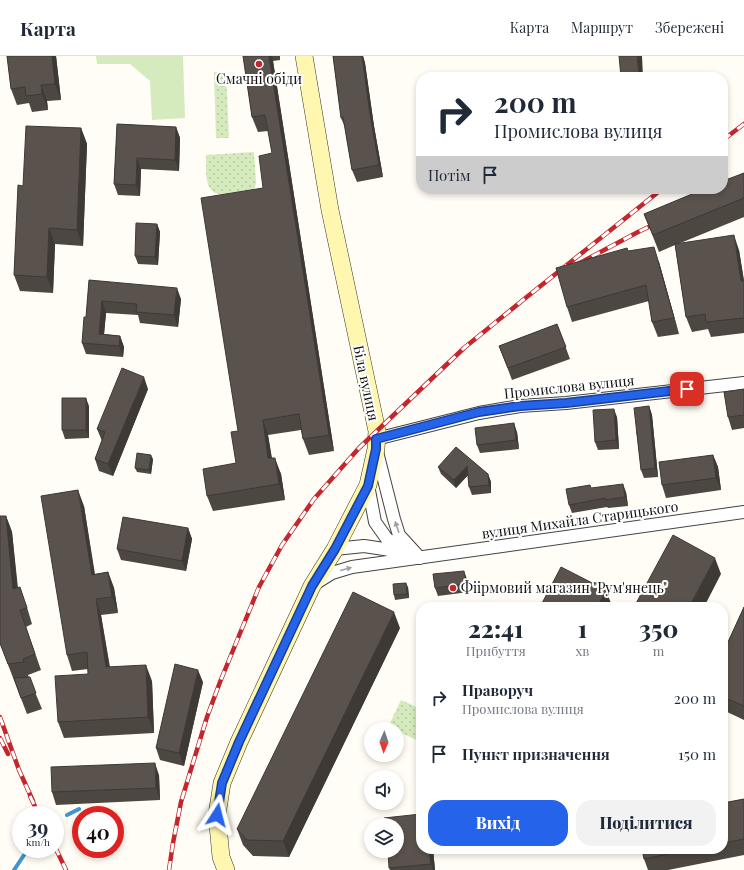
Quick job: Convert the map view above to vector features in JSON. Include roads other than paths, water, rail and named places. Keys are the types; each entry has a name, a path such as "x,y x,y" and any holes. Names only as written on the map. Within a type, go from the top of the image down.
{"street":[{"name":"Біла вулиця","path":"226,870 221,857 217,815 222,783 239,742 312,586 335,549 368,486 376,444 376,431 330,210 304,56"},
{"name":"Промислова вулиця","path":"376,444 479,412 520,406 566,403 744,382"},
{"path":"376,444 399,535 420,558"},
{"path":"368,486 374,522 387,539 420,558"},
{"name":"вулиця Михайла Старицького","path":"312,586 332,573 352,567 744,512"},
{"name":"вулиця Михайла Старицького","path":"335,549 364,546 384,549 420,558"}],"waterway":[{"path":"67,815 72,812"},
{"path":"14,870 22,858"}],"railway":[{"path":"728,136 744,124"},
{"path":"169,870 181,802 207,717 220,682 259,587 282,545 314,499 359,448 464,348 656,194"},
{"path":"576,265 659,222"},
{"path":"0,717 19,770 33,801"},
{"path":"0,738 8,754"},
{"path":"30,796 35,806"},
{"path":"60,858 66,870"}],"place":[{"name":"Смачні обіди","path":"259,64"},
{"name":"Фіірмовий магазин \"Рум'янець\"","path":"453,588"}]}
